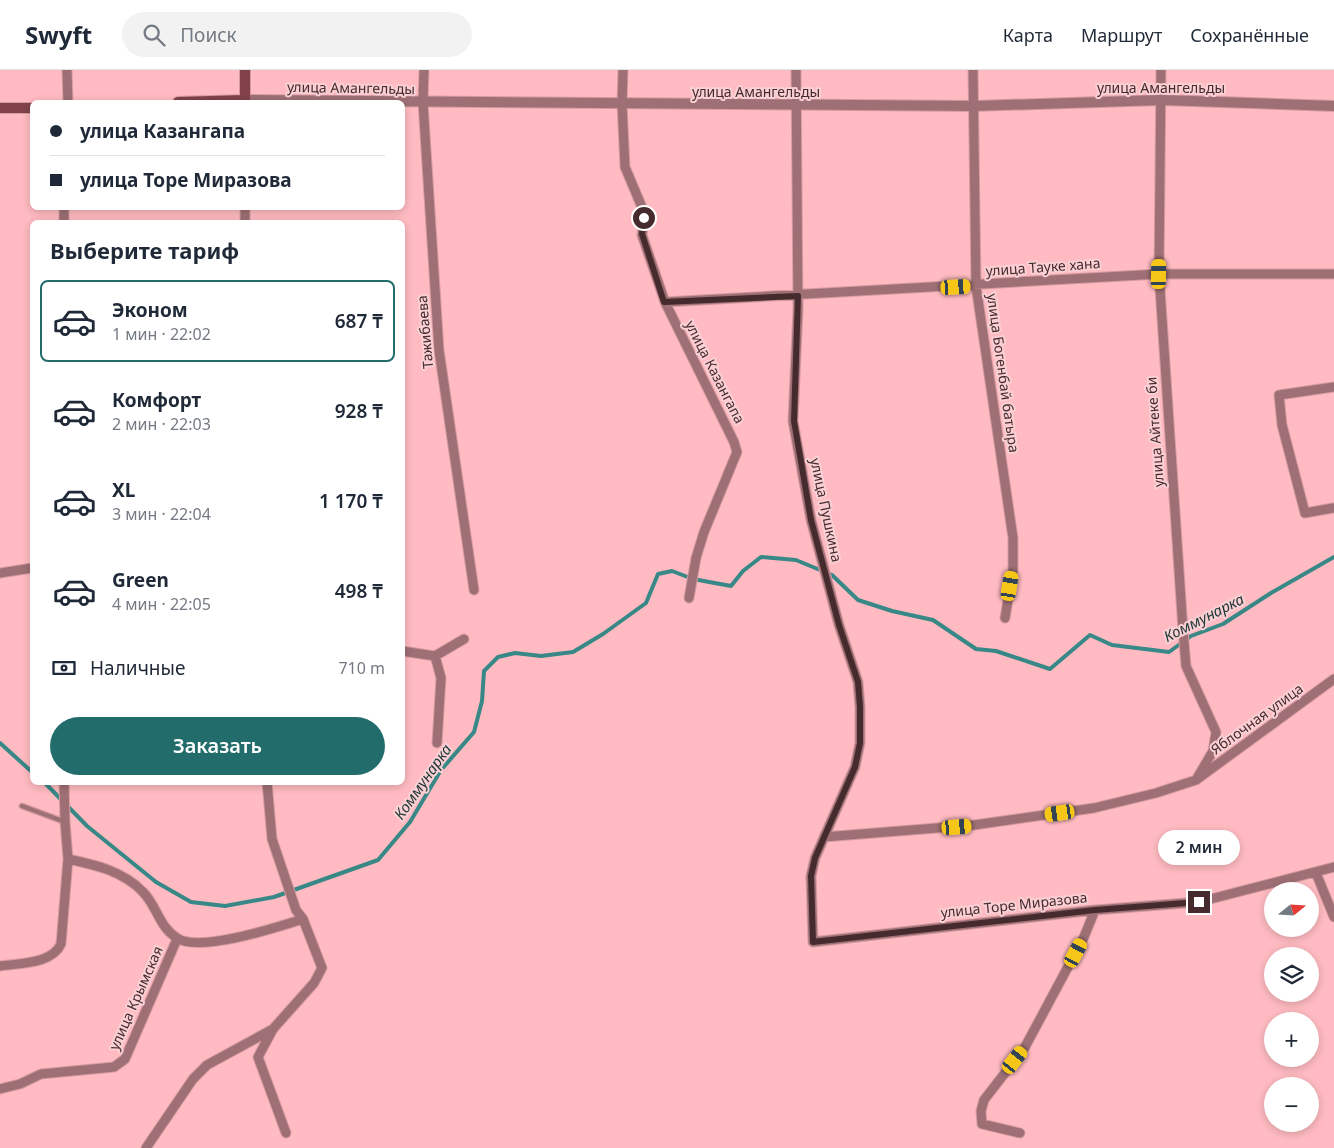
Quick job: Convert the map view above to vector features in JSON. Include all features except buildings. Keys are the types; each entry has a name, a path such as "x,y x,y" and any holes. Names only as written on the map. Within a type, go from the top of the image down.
{"main road":[{"path":"245,70 245,100"},
{"path":"0,108 30,108"}],"street":[{"path":"67,70 68,100"},
{"name":"Тажибаева","path":"424,70 422,103 439,350 474,590"},
{"name":"улица Казангапа","path":"623,70 622,104 625,167 641,205 644,218 642,234 664,302 734,442 737,452 704,532 689,598"},
{"name":"улица Пушкина","path":"796,70 798,296 794,421 811,520 839,625 858,682 860,743 855,767 815,858 811,876 813,942"},
{"name":"улица Богенбай батыра","path":"973,70 976,286 1013,538 1013,570 1005,618"},
{"name":"улица Айтеке би","path":"1161,70 1159,274 1183,630 1186,666 1216,732 1213,751 1196,780"},
{"name":"улица Амангельды","path":"405,103 974,106 1162,100 1334,106"},
{"name":"улица Тауке хана","path":"664,302 976,286 1159,274 1334,274"},
{"path":"1333,508 1305,513 1282,425 1279,395 1334,387"},
{"path":"0,572 30,568"},
{"path":"405,651 435,656 464,639"},
{"path":"435,656 440,678 437,743"},
{"name":"Яблочная улица","path":"824,837 974,825 1094,808 1156,793 1196,780 1334,679"},
{"path":"0,966 48,958 57,953 61,944 68,858 64,822 64,785"},
{"path":"267,785 272,839 296,910 303,920 322,968 314,983 273,1029 258,1057 286,1133"},
{"path":"68,858 107,867 144,892 161,923 177,939 188,942 239,939 303,920"},
{"name":"улица Торе Миразова","path":"813,942 1095,910 1199,902 1334,867"},
{"path":"1316,873 1334,917"},
{"path":"1020,1133 982,1124 984,1100 1025,1047 1084,937 1095,910"},
{"name":"улица Крымская","path":"0,1089 20,1084 41,1074 119,1065 125,1059 177,939"},
{"path":"146,1148 193,1079 207,1065 273,1029"}],"lane":[{"path":"22,806 64,822"}],"waterway":[{"name":"Коммунарка","path":"47,785 87,826 156,882 191,902 225,906 274,897 378,860 410,822 441,770 474,732 482,701 484,671 498,657 515,653 541,656 573,652 603,634 646,603 658,574 672,571 693,579 731,586 743,571 761,557 796,560 832,575 858,600 892,611 933,620 976,649 996,651 1050,669 1090,635 1112,645 1169,652 1191,636 1223,624 1271,593 1334,557"},
{"name":"Коммунарка","path":"0,743 30,770"}],"route":[{"path":"644,218 642,234 664,302 798,296 794,421 811,520 839,625 858,682 860,707 860,743 855,767 815,858 811,876 813,942 1095,910 1199,902"}]}
